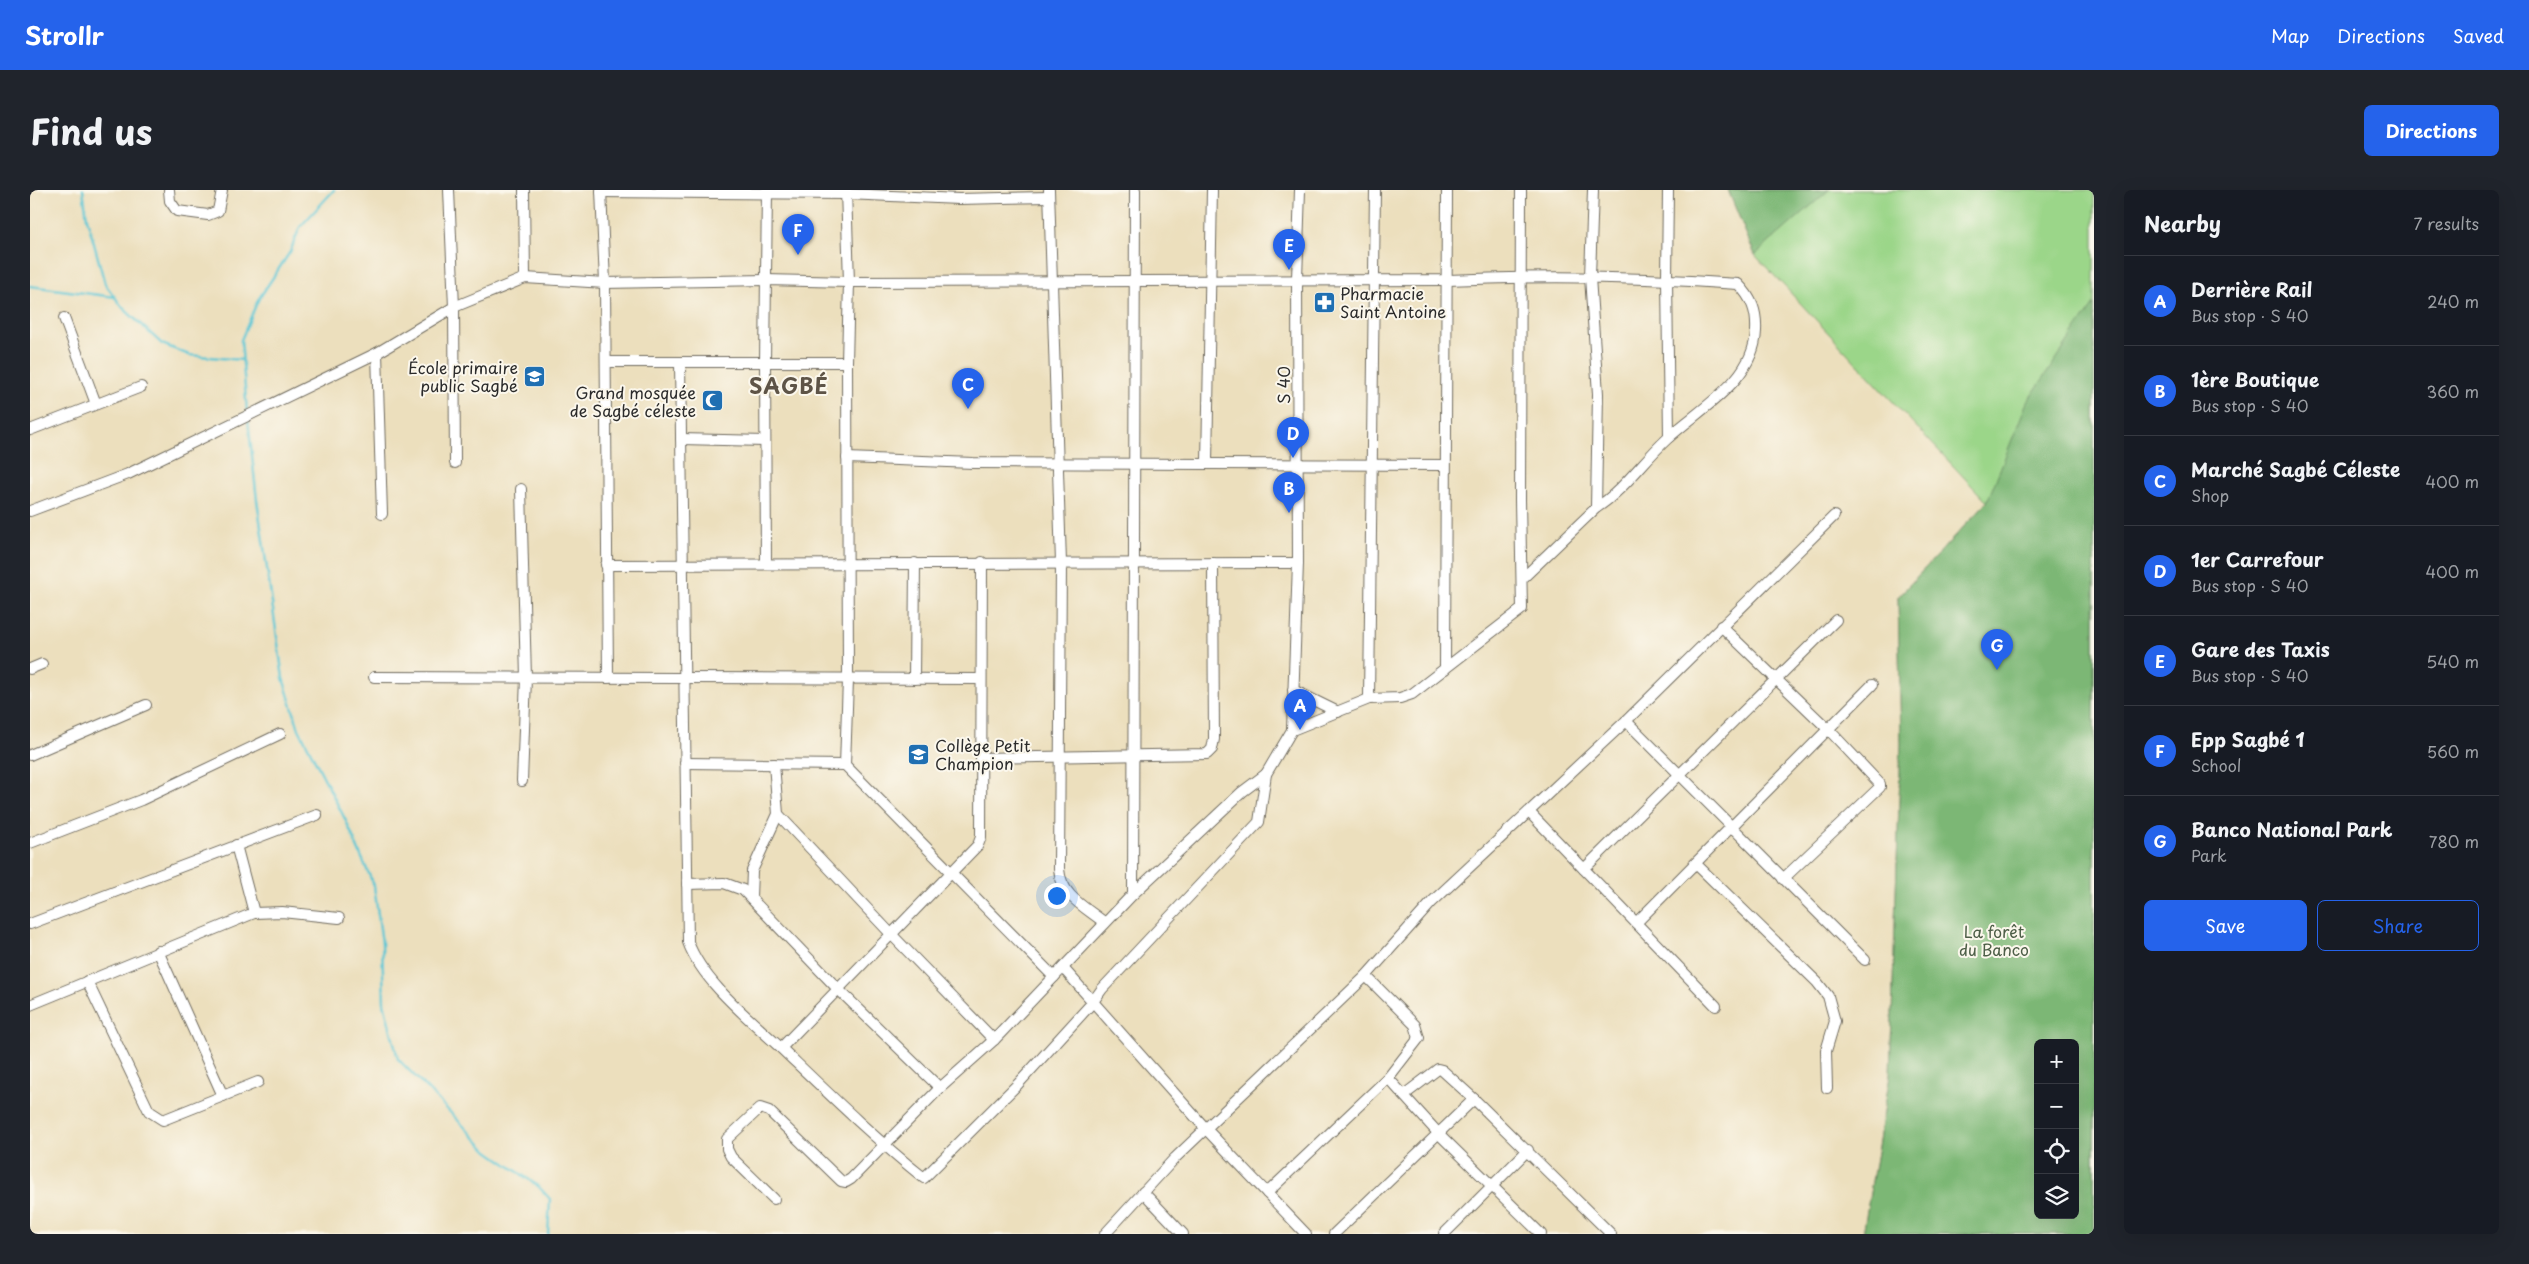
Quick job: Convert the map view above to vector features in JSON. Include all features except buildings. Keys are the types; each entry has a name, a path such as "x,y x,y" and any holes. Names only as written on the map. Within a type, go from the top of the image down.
{"street":[{"path":"169,190 170,201 177,211 208,216 218,211 222,190"},
{"path":"449,190 454,307 455,463"},
{"path":"524,190 525,278"},
{"path":"1133,894 1135,564 1132,463 1136,281 1135,190"},
{"path":"1207,464 1212,190"},
{"name":"S 40","path":"1292,730 1298,563 1298,279 1300,190"},
{"path":"1369,699 1375,190"},
{"path":"1445,669 1447,190"},
{"path":"680,362 688,942 692,952 714,982 883,1146 924,1178 1018,1084 1092,1003 1102,989 1259,822 1266,774 1292,730 1369,699 1400,698 1412,694 1522,609 1523,578 1520,500 1521,190"},
{"path":"1592,190 1590,277 1598,394 1596,508"},
{"path":"1668,190 1669,437"},
{"path":"608,678 606,362 602,191 846,192 959,199 1049,194 1054,280 1060,563 1060,881 1065,891 1105,923"},
{"path":"766,564 765,362 768,192"},
{"path":"845,765 848,680 847,362 849,282 846,192"},
{"path":"30,511 128,474 377,353 454,307 525,278 605,283 766,280 849,282 1298,279 1448,280 1520,276 1667,279 1738,284 1750,299 1757,314 1756,344 1749,363 1709,405 1669,437 1609,498 1596,508 1523,578"},
{"path":"64,318 96,404"},
{"path":"377,353 382,514"},
{"path":"606,362 847,362"},
{"path":"30,430 141,387"},
{"path":"681,439 765,441"},
{"path":"847,458 973,462 1445,465"},
{"path":"521,489 526,678 522,780"},
{"path":"1105,1234 1206,1128 1366,976 1432,902 1626,721 1834,516"},
{"path":"606,565 982,562 1135,564 1298,563"},
{"path":"781,1048 978,845 981,837 982,562"},
{"path":"914,679 915,563"},
{"path":"980,758 1060,755 1207,754 1212,749 1213,563"},
{"path":"1584,869 1836,620"},
{"path":"1721,626 1830,730 1879,781 1880,787 1783,879"},
{"path":"30,669 42,664"},
{"path":"374,676 848,680 981,679"},
{"path":"1636,923 1830,730 1872,685"},
{"path":"1293,690 1338,712"},
{"path":"30,755 146,705"},
{"path":"1626,721 1865,960"},
{"path":"30,843 141,800 280,734"},
{"path":"685,762 845,765 950,874 1054,977"},
{"path":"751,897 752,871 778,814 774,764"},
{"path":"774,1199 731,1157 727,1149 727,1139 760,1108 769,1111 841,1181 846,1182 851,1179 940,1088 994,1040 1133,894 1242,792 1266,774"},
{"path":"1529,812 1716,1006"},
{"path":"778,814 890,934 994,1040"},
{"path":"30,924 317,815"},
{"path":"236,845 254,913"},
{"path":"1696,864 1817,982 1828,996 1835,1021 1826,1051 1827,1088"},
{"path":"687,884 724,883 743,890 838,988 940,1088"},
{"path":"30,1005 254,913 282,912 339,918"},
{"path":"158,951 223,1096"},
{"path":"1063,968 1092,1003 1206,1128 1306,1234"},
{"path":"1267,1193 1388,1078 1415,1046 1419,1038 1419,1032 1366,976"},
{"path":"87,981 149,1112 163,1120 258,1082"},
{"path":"1404,1095 1438,1069 1442,1070 1528,1150 1611,1234"},
{"path":"1388,1078 1438,1133 1541,1234"},
{"path":"1334,1234 1474,1099"},
{"path":"1444,1234 1494,1187 1528,1150"},
{"path":"1143,1192 1183,1234"}],"green space":[{"name":"La forêt du Banco","path":"1728,190 2094,190 2094,1234 1863,1234 1890,1076 1901,743 1898,597 1987,502 1755,255"},
{"path":"1728,190 1829,190 1755,255"},
{"name":"La forêt du Banco","path":"2094,304 2094,1234 1863,1234 1890,1076 1901,743 1898,597 1987,502 2027,402"}],"waterway":[{"path":"83,190 87,218 105,284 123,308 162,344 189,355 242,360"},
{"path":"247,412 241,340 258,300 290,252 300,227 334,190"},
{"path":"30,286 115,297"},
{"path":"248,420 257,500 283,678 299,729 346,821 374,886 382,943 384,1003 398,1059 488,1151 538,1186 550,1199 548,1234"}],"place":[{"name":"Epp Sagbé 1","path":"798,255"},
{"name":"Gare des Taxis","path":"1289,270"},
{"name":"Pharmacie Saint Antoine","path":"1324,302"},
{"name":"École primaire public Sagbé","path":"534,376"},
{"name":"Grand mosquée de Sagbé céleste","path":"712,401"},
{"name":"Marché Sagbé Céleste","path":"968,409"},
{"name":"1er Carrefour","path":"1293,458"},
{"name":"1ère Boutique","path":"1289,513"},
{"name":"Banco National Park","path":"1997,670"},
{"name":"Derrière Rail","path":"1300,730"},
{"name":"Collège Petit Champion","path":"919,754"}],"district":[{"name":"SAGBÉ","path":"789,385"}]}
